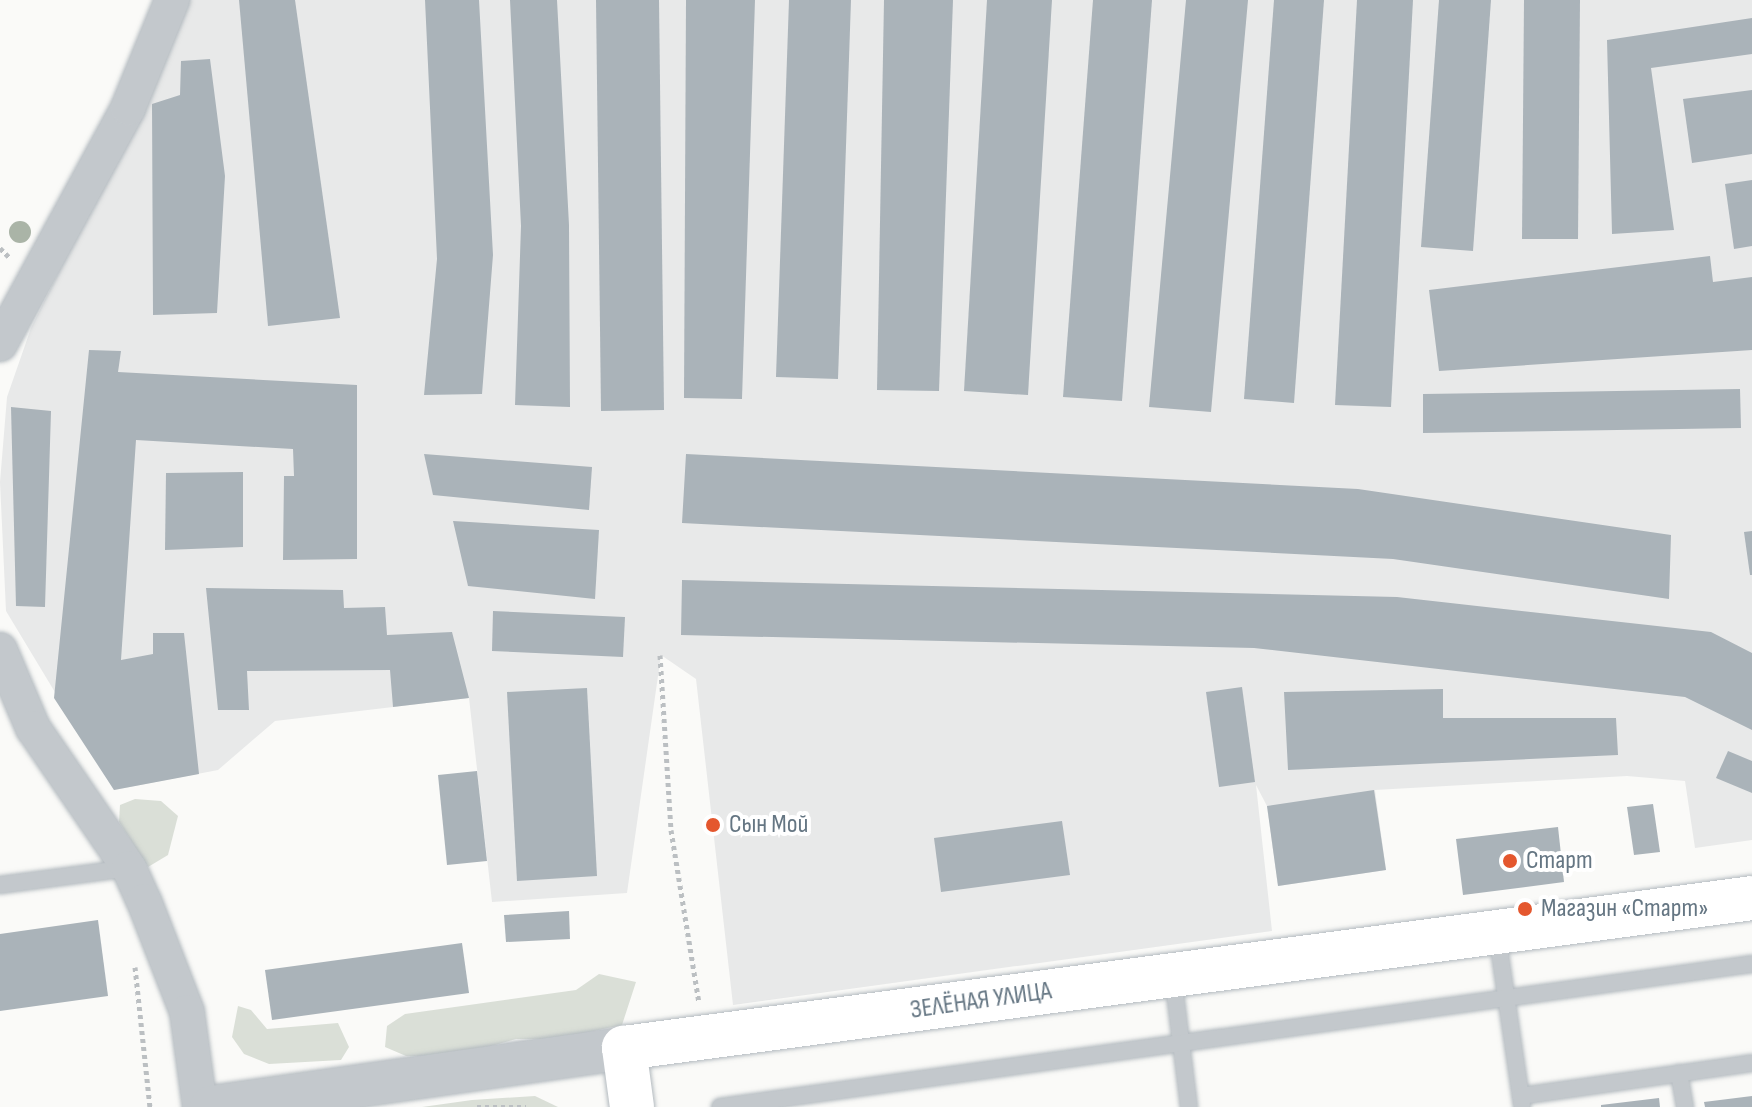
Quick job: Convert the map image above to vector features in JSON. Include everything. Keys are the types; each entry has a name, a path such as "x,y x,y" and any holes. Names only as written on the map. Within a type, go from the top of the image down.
{"main road":[{"name":"ЗЕЛЁНАЯ УЛИЦА","path":"624,1048 1752,898"},
{"path":"624,1048 632,1107"}],"street":[{"path":"0,344 128,108 172,0"},
{"path":"0,650 33,728 129,868 187,1012 200,1107"},
{"name":"ЗЕЛЁНАЯ УЛИЦА","path":"211,1107 624,1048"}],"lane":[{"path":"0,885 129,868"},
{"path":"1497,932 1522,1102 1752,1063"},
{"path":"720,1107 1752,964"},
{"path":"1172,975 1189,1107"},
{"path":"1679,1073 1685,1107"}],"path":[{"path":"660,655 671,830 705,1038"},
{"path":"135,965 150,1107"},
{"path":"477,1107 526,1107"}],"shaded area":[{"path":"178,0 1752,0 1752,840 1695,848 1685,781 1627,776 1375,790 1386,870 1278,886 1267,806 1256,785 1272,931 733,1005 696,679 661,655 627,893 492,902 469,698 275,721 218,770 114,790 6,611 0,482 7,397 31,328 145,99"},
{"path":"135,799 161,801 178,816 168,855 148,867 119,822 120,805"},
{"path":"599,974 636,982 622,1025 556,1039 516,1039 452,1057 406,1056 385,1047 387,1026 405,1014 576,990"},
{"path":"238,1006 251,1010 267,1029 338,1023 349,1047 341,1060 269,1064 244,1054 232,1037"},
{"path":"535,1096 558,1107 422,1107 472,1100"}],"building":[{"path":"239,0 295,0 340,318 268,326"},
{"path":"425,0 479,0 493,255 482,394 424,395 437,259"},
{"path":"510,0 557,0 569,225 570,407 515,405 521,226"},
{"path":"596,0 659,0 664,410 601,411"},
{"path":"686,0 755,0 742,399 684,398"},
{"path":"789,0 851,0 838,379 776,377"},
{"path":"884,0 953,0 939,391 877,390"},
{"path":"987,0 1052,0 1028,395 964,391"},
{"path":"1093,0 1152,0 1122,401 1063,397"},
{"path":"1186,0 1248,0 1211,412 1149,407"},
{"path":"1274,0 1324,0 1294,403 1244,399"},
{"path":"1357,0 1413,0 1391,407 1335,405"},
{"path":"1439,0 1491,0 1473,251 1421,247"},
{"path":"1524,0 1580,0 1578,239 1522,239"},
{"path":"1752,18 1752,54 1651,68 1674,230 1612,234 1607,40"},
{"path":"210,59 225,176 217,313 153,315 152,104 180,95 181,61"},
{"path":"1752,90 1752,154 1692,163 1683,99"},
{"path":"1752,180 1752,246 1734,249 1725,184"},
{"path":"1710,256 1713,282 1752,277 1752,350 1439,371 1429,290"},
{"path":"89,350 121,351 118,372 357,385 357,559 283,560 284,476 294,476 293,449 136,440 121,660 153,654 153,633 184,633 199,774 114,790 54,698"},
{"path":"1740,389 1741,428 1423,433 1423,394"},
{"path":"11,407 51,411 45,607 16,606"},
{"path":"424,454 592,467 589,510 433,495"},
{"path":"686,454 1358,489 1671,535 1669,599 1393,559 682,523"},
{"path":"243,472 243,547 165,550 166,473"},
{"path":"453,521 599,530 595,599 468,586"},
{"path":"1752,531 1752,575 1750,575 1744,532"},
{"path":"682,580 1397,597 1711,632 1752,653 1752,730 1685,697 1254,648 681,635"},
{"path":"206,588 343,590 344,608 385,607 387,635 452,632 469,698 393,707 390,670 247,671 249,710 218,710"},
{"path":"493,611 625,617 623,657 492,651"},
{"path":"1242,687 1255,782 1219,787 1206,692"},
{"path":"587,688 597,876 517,881 507,692"},
{"path":"1443,689 1443,718 1616,718 1618,755 1288,770 1284,692"},
{"path":"1728,751 1752,761 1752,793 1716,778"},
{"path":"477,771 487,861 447,865 438,775"},
{"path":"1374,790 1386,870 1278,886 1267,806"},
{"path":"1653,804 1660,852 1634,855 1627,807"},
{"path":"1062,821 1070,875 941,892 934,838"},
{"name":"Старт","path":"1558,827 1564,882 1463,895 1456,839"},
{"path":"569,911 570,939 506,942 504,915"},
{"path":"98,920 108,996 0,1011 0,934"},
{"path":"462,943 469,993 272,1020 265,970"},
{"path":"1752,1096 1752,1107 1705,1107 1704,1102"},
{"path":"1659,1098 1660,1107 1601,1107 1601,1105"}],"place":[{"name":"Сын Мой","path":"713,825"},
{"name":"Старт","path":"1510,861"},
{"name":"Магазин «Старт»","path":"1525,909"}]}
